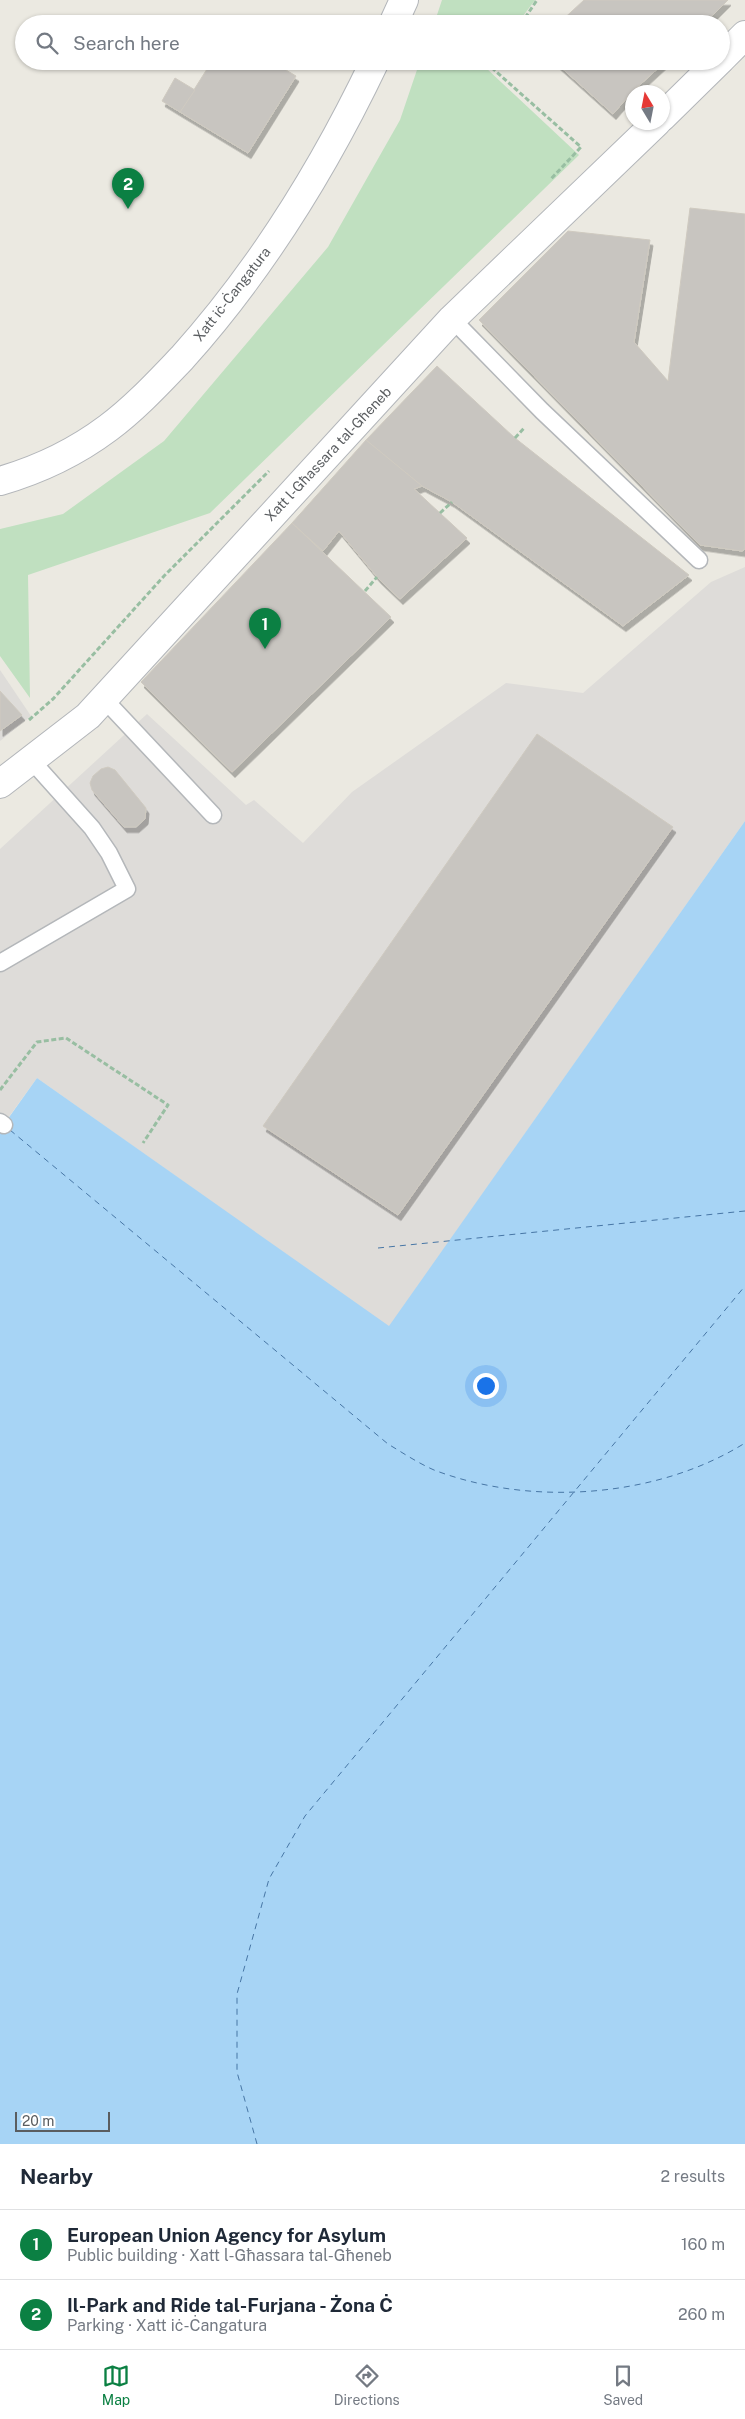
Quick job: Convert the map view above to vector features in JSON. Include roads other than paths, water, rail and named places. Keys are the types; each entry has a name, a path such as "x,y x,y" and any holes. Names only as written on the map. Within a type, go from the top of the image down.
{"street":[{"path":"397,15 404,0"},
{"path":"730,50 745,35"},
{"name":"Xatt iċ-Ċangatura","path":"0,481 22,474 68,453 109,428 162,379 215,321 275,239 347,120 371,70"},
{"path":"670,109 710,70"},
{"name":"Xatt l-Għassara tal-Għeneb","path":"0,784 88,716 452,319 649,130"}],"lane":[{"path":"452,319 542,411 699,560"},
{"path":"104,699 213,815"},
{"path":"0,963 127,888 109,853 92,828 32,760"}],"water":[{"path":"745,821 745,2144 0,2144 0,1130 37,1078 389,1326"}],"place":[{"name":"Il-Park and Ride tal-Furjana - Żona Ċ","path":"128,209"},
{"name":"European Union Agency for Asylum","path":"265,649"}]}
